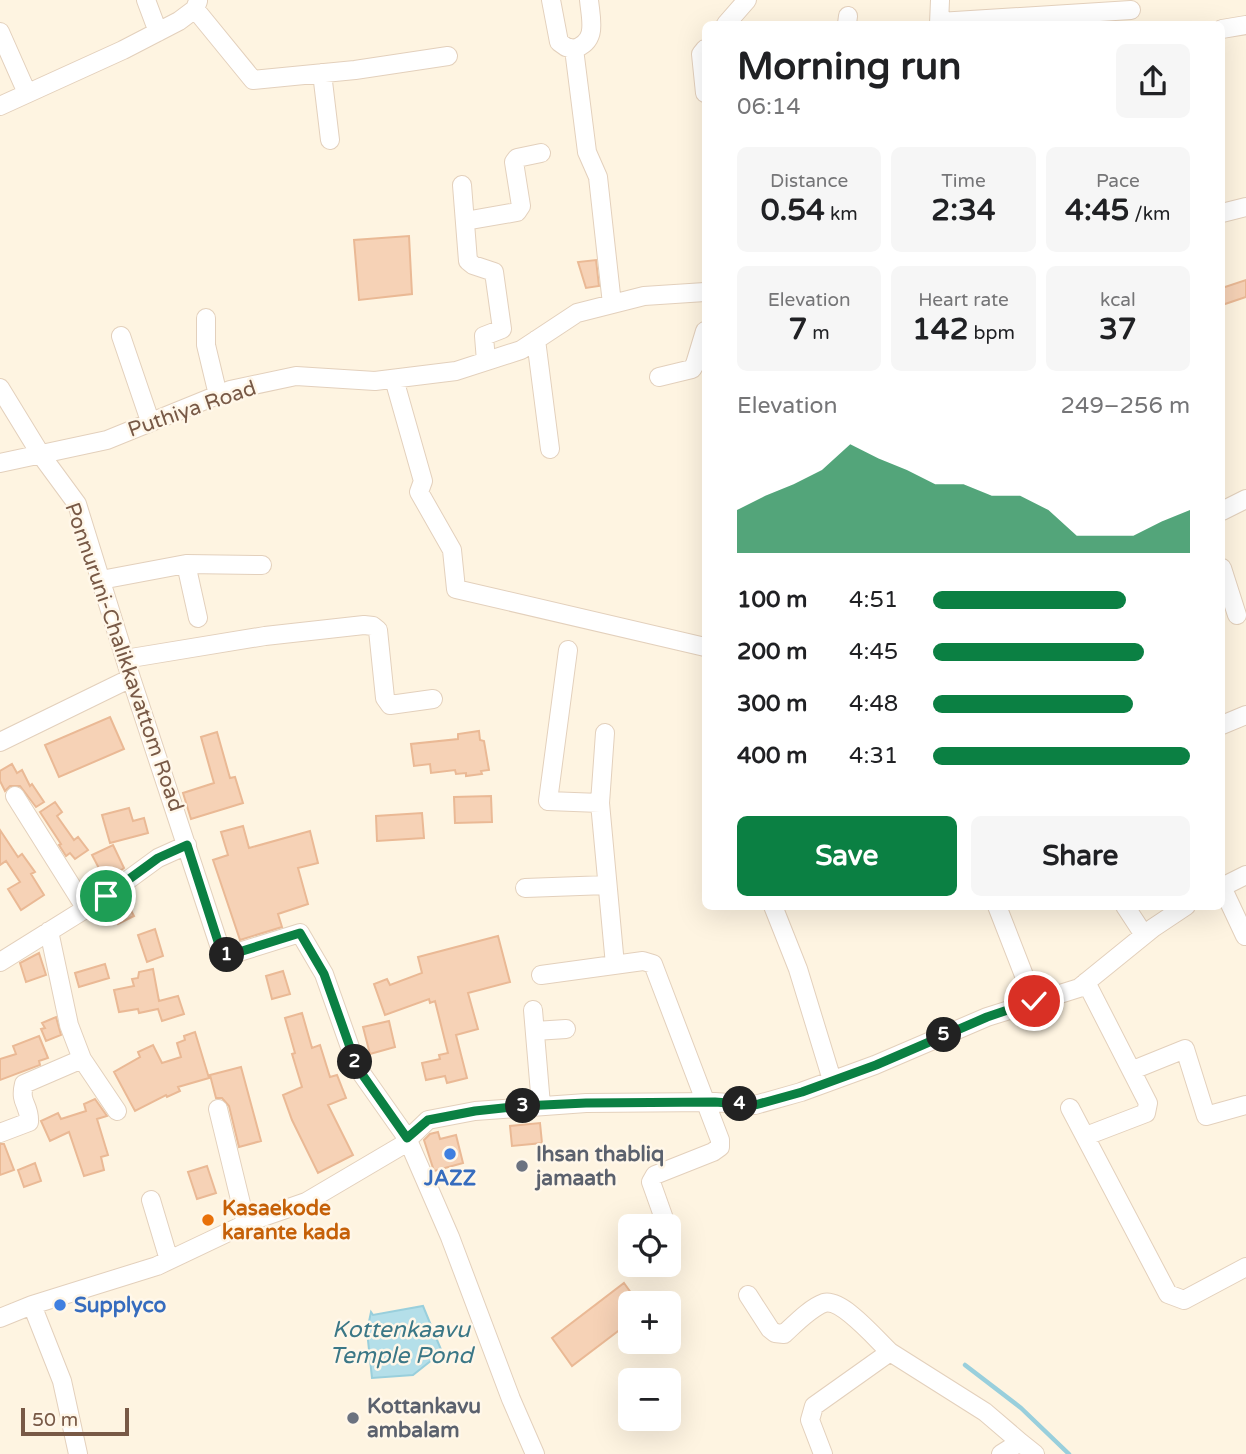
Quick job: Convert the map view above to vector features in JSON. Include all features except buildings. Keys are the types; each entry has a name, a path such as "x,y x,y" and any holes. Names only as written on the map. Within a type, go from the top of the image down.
{"street":[{"path":"146,0 158,33"},
{"path":"551,0 559,42 574,49 585,45 591,35 589,0"},
{"path":"729,21 747,0"},
{"path":"939,21 940,0"},
{"path":"0,106 158,33 180,21 197,4 253,80 448,57"},
{"path":"969,21 1131,10"},
{"path":"1225,28 1246,25"},
{"path":"0,32 27,93"},
{"path":"574,49 587,152 598,177 612,304"},
{"path":"322,73 330,140"},
{"path":"465,221 517,212 521,206 514,162 517,158 541,153"},
{"path":"462,185 468,261 472,265 494,272 502,329 484,336 486,362"},
{"path":"1225,212 1246,208"},
{"name":"Puthiya Road","path":"0,463 107,440 218,395 296,376 374,381 456,371 521,350 578,313 644,296 702,292"},
{"path":"206,318 206,345 218,395"},
{"path":"121,336 150,421"},
{"path":"536,340 550,449"},
{"path":"659,377 692,369 702,341"},
{"path":"394,379 423,481 419,492 452,550 456,589 702,646"},
{"name":"Ponnuruni-Chalikkavattom Road","path":"0,388 41,455 77,504 223,957 300,933 324,974 357,1067 407,1138 450,1237 511,1399 535,1454"},
{"path":"1225,510 1246,499"},
{"path":"101,580 186,564 262,565"},
{"path":"186,564 198,618"},
{"path":"1225,577 1237,615"},
{"path":"125,659 265,636 373,626 378,630 384,698 390,705 433,699"},
{"path":"568,650 548,801 600,803"},
{"path":"0,742 131,678"},
{"path":"1225,724 1246,715"},
{"path":"604,733 600,803 615,965"},
{"path":"15,796 86,909"},
{"path":"0,962 86,909 158,858 187,845"},
{"path":"1225,886 1246,876"},
{"path":"525,888 607,885"},
{"path":"1225,893 1245,936"},
{"path":"775,910 798,969 832,1080"},
{"path":"999,910 1034,1001"},
{"path":"1128,910 1144,935"},
{"path":"0,1318 32,1305 157,1266 246,1224 306,1202 401,1146 428,1120 475,1111 541,1105 705,1102 755,1105 802,1092 876,1065 987,1017 1079,988 1144,935 1180,910"},
{"path":"49,931 69,1026 82,1059 117,1111"},
{"path":"541,975 643,961 653,964 720,1140 720,1147 655,1175 651,1182 663,1214"},
{"path":"1086,982 1148,1103 1146,1113 1086,1136"},
{"path":"533,1010 541,1105"},
{"path":"535,1031 566,1029"},
{"path":"1133,1070 1185,1049 1206,1116 1246,1105"},
{"path":"0,1133 29,1122 29,1113 21,1095 24,1084 82,1059"},
{"path":"1070,1108 1168,1294 1184,1300 1246,1267"},
{"path":"218,1109 246,1224"},
{"path":"151,1200 169,1260"},
{"path":"748,1295 775,1333 784,1334 821,1304 831,1302 847,1310 890,1353 985,1412 1035,1454"},
{"path":"32,1305 62,1381 78,1454"},
{"path":"824,1454 810,1420 814,1406 890,1353"},
{"path":"1001,1454 1020,1443"}],"water":[{"name":"Kottenkaavu Temple Pond","path":"423,1306 442,1352 413,1375 372,1378 367,1331 371,1312 373,1315"}],"waterway":[{"path":"965,1365 1021,1408 1069,1454"}],"place":[{"name":"JAZZ","path":"450,1154"},
{"name":"Ihsan thabliq jamaath","path":"522,1166"},
{"name":"Kasaekode karante kada","path":"208,1220"},
{"name":"Supplyco","path":"60,1305"},
{"name":"Kottankavu ambalam","path":"353,1418"}],"route":[{"path":"106,896 158,858 187,845 223,957 300,933 324,974 357,1067 407,1138 428,1120 522,1106 715,1102 755,1105 802,1092 876,1065 987,1017 1034,1001"}]}
